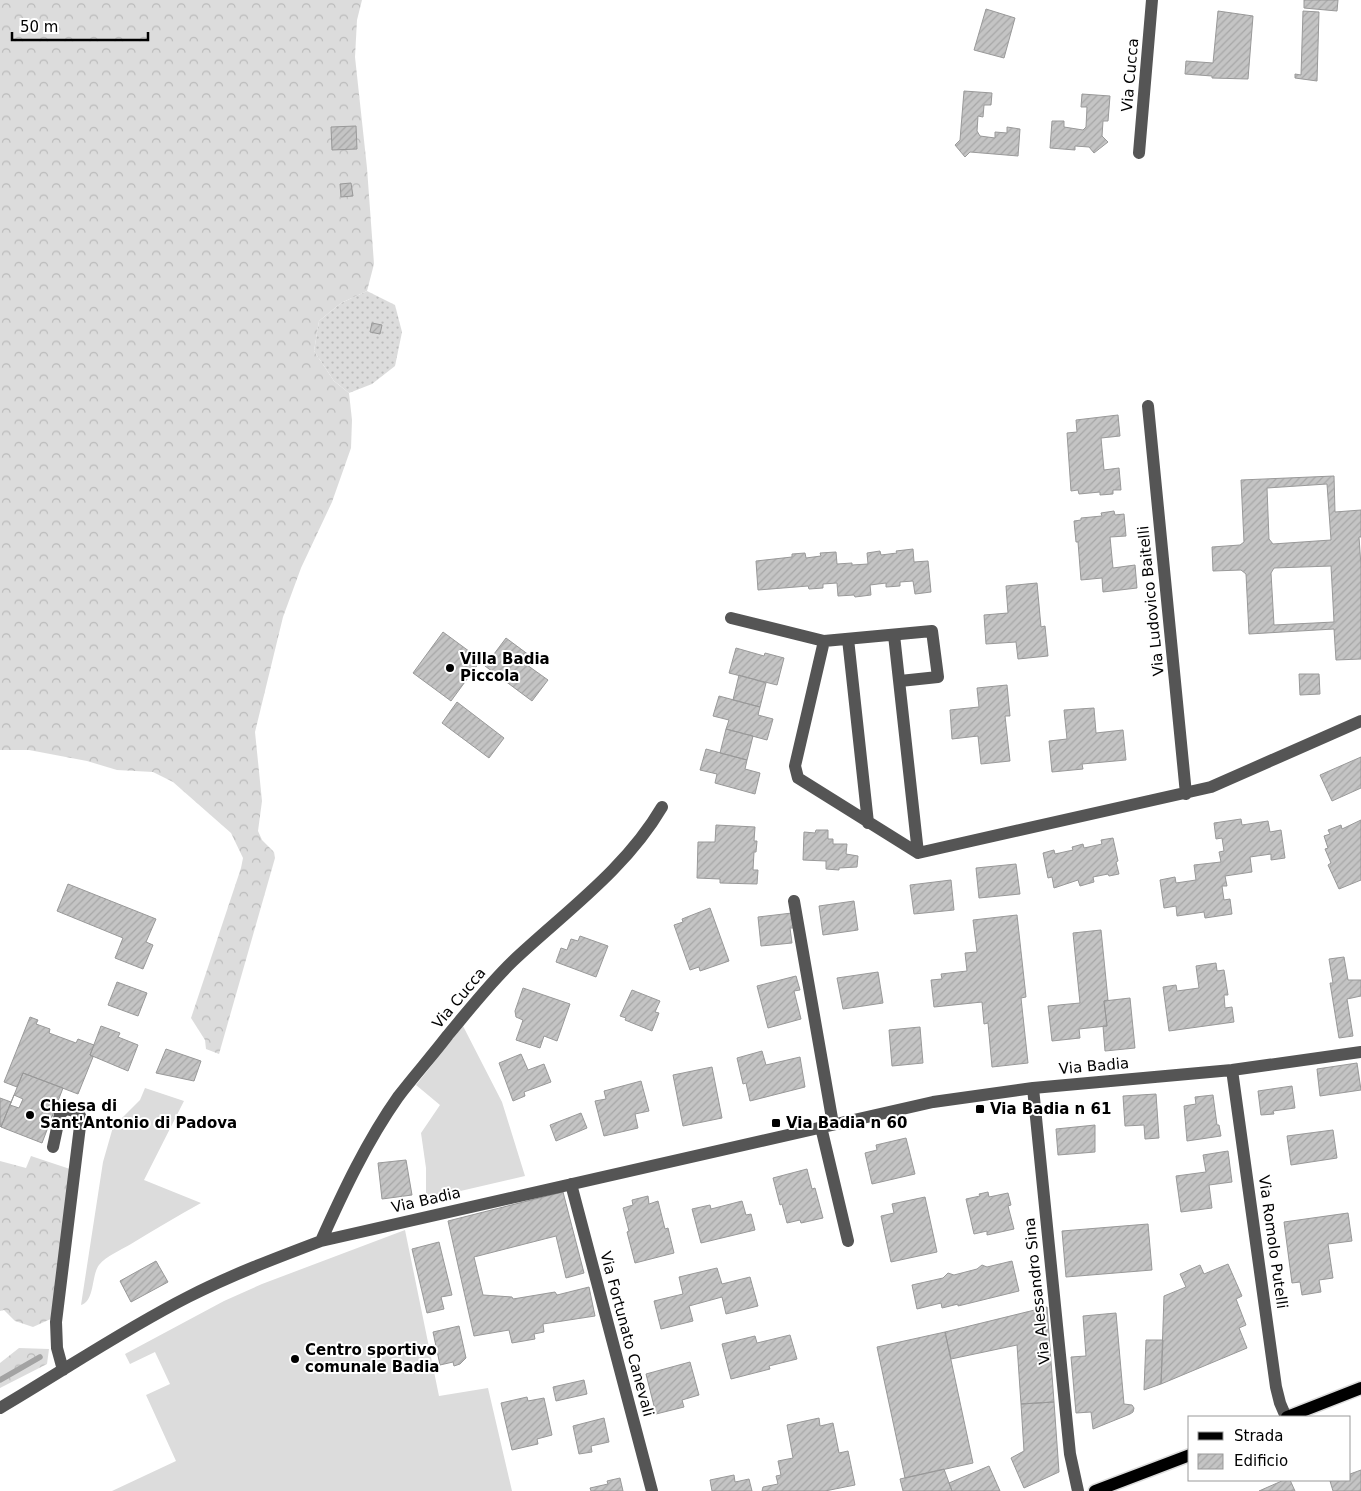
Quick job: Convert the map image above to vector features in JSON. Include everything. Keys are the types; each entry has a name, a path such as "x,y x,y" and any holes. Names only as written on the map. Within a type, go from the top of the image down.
{"main road":[{"path":"1289,1416 1361,1388"},
{"path":"1095,1491 1188,1456"}],"street":[{"name":"Via Cucca","path":"1140,153 1152,0"},
{"name":"Via Ludovico Baitelli","path":"1148,406 1186,794"},
{"path":"730,618 824,641 932,631 938,677 900,681"},
{"path":"894,634 918,853"},
{"path":"848,640 868,823"},
{"path":"824,641 794,766 798,778 918,853 1211,787 1361,721"},
{"name":"Via Cucca","path":"322,1240 357,1166 398,1098 478,998 512,962 582,901 620,862 662,807"},
{"path":"794,901 827,1125 848,1240"},
{"name":"Via Badia","path":"0,1408 187,1298 250,1268 322,1240 933,1102 1034,1088 1232,1070 1361,1052"},
{"name":"Via Romolo Putelli","path":"1232,1070 1276,1387 1280,1404 1286,1416"},
{"name":"Via Alessandro Sina","path":"1034,1088 1070,1454 1078,1491"},
{"path":"53,1147 60,1114 66,1109 78,1112 81,1118 56,1322 57,1348 63,1370"},
{"name":"Via Fortunato Canevali","path":"571,1184 652,1491"}],"green space":[{"path":"0,0 362,0 357,20 355,57 367,168 374,264 367,291 341,303 319,321 314,351 334,381 349,393 352,420 351,448 332,502 301,568 283,617 255,732 262,801 258,831 262,840 274,852 275,858 219,1054 206,1049 205,1040 191,1018 241,868 243,858 231,833 173,782 153,772 117,770 87,761 29,750 0,750"},
{"path":"367,291 395,305 402,332 395,366 372,384 349,393 334,381 314,351 319,321 341,303"},
{"path":"463,1026 502,1102 525,1176 426,1199 426,1168 421,1133 440,1105 416,1085"},
{"path":"145,1088 184,1101 144,1180 201,1203 114,1253 102,1262 97,1270 89,1299 81,1305 103,1162 113,1127 140,1100"},
{"path":"31,1156 70,1169 53,1318 33,1327 15,1321 4,1310 0,1311 0,1161 26,1168"},
{"name":"Centro sportivo comunale Badia","path":"405,1230 439,1396 488,1388 512,1491 112,1491 176,1461 146,1395 170,1384 155,1352 130,1364 125,1354 224,1301 262,1284"},
{"path":"19,1348 49,1349 47,1364 0,1388 0,1363"}],"building":[{"path":"1304,0 1338,0 1337,11 1304,8"},
{"path":"986,9 1015,18 1004,58 974,50"},
{"path":"1218,11 1253,16 1248,79 1212,78 1212,76 1185,74 1186,61 1213,63"},
{"path":"1303,11 1319,12 1317,81 1295,78 1295,74 1301,75"},
{"path":"964,91 992,93 991,105 984,105 983,117 978,116 977,131 980,136 995,138 995,132 1007,133 1007,127 1020,129 1018,156 970,152 965,157 955,145 960,140"},
{"path":"1082,94 1110,96 1108,121 1103,121 1102,136 1108,142 1094,153 1089,147 1075,146 1075,150 1050,148 1052,121 1064,121 1064,127 1083,130 1086,127 1087,107 1081,107"},
{"path":"356,126 357,149 332,150 331,127"},
{"path":"351,183 353,196 341,197 340,184"},
{"path":"372,323 382,325 380,334 370,332"},
{"path":"1118,415 1120,436 1101,438 1104,470 1119,468 1121,490 1113,490 1113,494 1100,495 1100,492 1079,494 1078,490 1071,491 1067,433 1077,432 1076,420"},
{"path":"1334,476 1335,512 1361,510 1361,537 1359,537 1361,566 1361,659 1336,660 1334,629 1249,634 1246,574 1241,570 1213,571 1212,547 1240,545 1244,542 1241,480","holes":["1327,484 1331,540 1273,544 1269,539 1267,488","1331,566 1334,622 1274,625 1271,573 1274,568"]},
{"path":"1114,511 1115,515 1124,514 1126,536 1110,537 1113,568 1135,565 1137,588 1103,592 1102,578 1081,580 1074,521 1081,520 1081,518 1102,516 1101,513"},
{"path":"913,549 914,562 928,561 931,592 915,594 913,581 900,582 900,586 886,587 886,583 870,585 871,595 855,597 854,595 838,596 837,583 823,584 823,588 809,589 808,586 758,590 756,561 792,557 792,554 805,553 806,558 821,556 820,553 836,552 837,564 868,564 867,553 880,551 881,555"},
{"path":"1037,583 1041,627 1045,626 1048,656 1018,659 1016,642 986,644 984,615 1008,613 1006,586"},
{"path":"443,632 481,660 451,701 413,673"},
{"path":"506,638 533,658 527,665 548,680 532,701 485,666"},
{"path":"736,648 764,656 765,653 784,658 777,685 729,673"},
{"path":"1299,674 1319,674 1320,694 1300,695"},
{"path":"739,675 766,683 760,707 733,700"},
{"path":"1007,685 1010,716 1005,716 1010,761 981,764 978,736 952,739 950,710 979,707 977,688"},
{"path":"719,696 760,707 758,715 773,719 767,740 726,729 729,720 713,716"},
{"path":"457,702 504,738 489,758 442,723"},
{"path":"1094,708 1096,733 1123,730 1126,760 1082,764 1083,769 1052,772 1049,741 1067,739 1064,710"},
{"path":"726,729 753,736 747,760 720,753"},
{"path":"706,749 747,760 745,769 760,773 755,794 715,783 717,774 700,770"},
{"path":"1361,757 1361,788 1332,801 1320,775"},
{"path":"1241,819 1242,825 1268,821 1270,832 1281,830 1285,858 1271,860 1271,854 1250,857 1252,872 1225,876 1227,886 1222,886 1224,900 1230,899 1232,914 1205,918 1204,912 1177,916 1176,906 1164,908 1160,880 1175,877 1176,883 1196,880 1194,865 1221,862 1219,852 1224,851 1222,838 1216,839 1214,823"},
{"path":"1361,820 1361,880 1339,889 1328,865 1331,863 1325,849 1328,848 1324,836 1330,834 1328,830 1341,825 1342,829"},
{"path":"716,825 755,827 754,841 757,841 753,870 758,870 757,884 720,883 720,879 697,878 698,842 715,842"},
{"path":"816,830 828,830 828,839 833,839 833,844 847,844 846,854 858,856 857,867 839,868 839,870 826,869 826,861 803,860 804,832 815,833"},
{"path":"1113,838 1119,874 1093,877 1094,882 1080,886 1078,880 1054,888 1052,877 1048,878 1043,853 1054,850 1055,854 1073,850 1072,847 1083,844 1084,848 1102,844 1101,840"},
{"path":"1016,864 1020,894 979,898 976,868"},
{"path":"951,880 954,910 914,914 910,885"},
{"path":"68,884 156,919 146,942 153,945 143,969 115,958 123,938 57,911"},
{"path":"854,901 858,930 823,935 819,906"},
{"path":"710,908 729,961 700,971 699,967 690,970 674,925 683,922 682,919"},
{"path":"792,913 794,928 790,928 792,943 761,946 758,917"},
{"path":"1017,915 1026,997 1021,998 1028,1063 992,1067 988,1023 984,1024 982,1002 934,1007 931,980 942,979 941,974 967,971 965,953 977,952 973,920"},
{"path":"1101,930 1108,1000 1104,1001 1107,1026 1079,1029 1080,1038 1052,1041 1048,1006 1080,1003 1073,933"},
{"path":"580,936 608,946 596,977 556,962 561,948 567,950 571,939 578,941"},
{"path":"1344,957 1348,980 1361,980 1361,996 1347,999 1353,1036 1339,1038 1330,983 1333,983 1329,959"},
{"path":"1216,963 1217,971 1224,970 1228,995 1224,995 1225,1008 1232,1007 1234,1022 1169,1031 1163,987 1176,985 1177,991 1199,988 1196,966"},
{"path":"878,972 883,1003 843,1009 837,978"},
{"path":"796,976 800,990 794,991 801,1019 768,1028 757,986"},
{"path":"117,982 147,993 138,1016 108,1005"},
{"path":"523,988 570,1004 557,1041 544,1036 540,1048 516,1040 523,1020 516,1017 515,1011"},
{"path":"632,990 660,1001 655,1012 659,1013 652,1031 620,1016"},
{"path":"1130,998 1135,1048 1105,1051 1103,1026 1107,1026 1104,1001"},
{"path":"30,1017 38,1020 36,1024 50,1029 49,1033 76,1043 78,1039 94,1045 90,1055 93,1057 78,1094 23,1073 17,1087 4,1082"},
{"path":"101,1026 120,1033 118,1037 138,1045 128,1071 90,1055"},
{"path":"920,1027 923,1063 892,1066 889,1030"},
{"path":"166,1049 201,1061 194,1081 156,1073"},
{"path":"762,1051 766,1065 800,1057 805,1087 750,1101 746,1083 743,1084 737,1058"},
{"path":"521,1054 528,1070 544,1064 551,1082 524,1092 525,1096 513,1101 499,1063"},
{"path":"1357,1063 1361,1090 1320,1096 1317,1069"},
{"path":"712,1067 722,1118 683,1126 673,1075"},
{"name":"Chiesa di Sant'Antonio di Padova","path":"23,1073 63,1088 42,1143 1,1127"},
{"path":"641,1081 649,1111 635,1114 638,1128 604,1136 595,1101 606,1099 604,1091"},
{"path":"1292,1086 1295,1108 1273,1111 1274,1114 1261,1115 1258,1091"},
{"path":"1156,1094 1159,1138 1145,1139 1144,1125 1125,1126 1123,1096"},
{"path":"14,1095 23,1099 19,1108 10,1105"},
{"path":"1213,1095 1217,1125 1219,1125 1221,1136 1187,1141 1184,1106 1196,1104 1195,1097"},
{"path":"0,1098 11,1102 1,1127 0,1126"},
{"path":"581,1113 587,1128 556,1141 550,1125"},
{"path":"1095,1125 1095,1152 1058,1155 1056,1129"},
{"path":"1333,1130 1337,1158 1291,1165 1287,1136"},
{"path":"906,1138 915,1174 872,1184 865,1153 877,1150 876,1145"},
{"path":"1228,1151 1232,1182 1209,1185 1212,1208 1181,1212 1176,1176 1206,1172 1203,1155"},
{"path":"406,1160 412,1195 382,1199 378,1163"},
{"path":"807,1169 812,1189 815,1188 823,1218 801,1223 800,1220 787,1223 773,1178"},
{"path":"563,1192 584,1273 566,1278 556,1236 474,1257 483,1295 512,1297 513,1299 555,1292 557,1295 589,1287 595,1316 543,1324 544,1332 534,1334 535,1339 512,1343 509,1330 474,1336 448,1221"},
{"path":"988,1192 989,1197 1008,1193 1011,1205 1008,1206 1014,1229 987,1235 987,1231 974,1234 966,1199"},
{"path":"648,1196 649,1204 658,1201 665,1229 668,1228 674,1253 635,1263 623,1208 633,1205 632,1200"},
{"path":"925,1197 937,1252 891,1262 881,1216 894,1213 892,1204"},
{"path":"742,1201 746,1215 751,1214 755,1230 701,1243 692,1209 710,1205 711,1209"},
{"path":"1348,1213 1352,1241 1328,1244 1333,1278 1319,1280 1321,1292 1302,1295 1300,1282 1292,1283 1284,1222"},
{"path":"1148,1224 1152,1270 1066,1277 1062,1231"},
{"path":"439,1242 452,1295 441,1297 444,1309 427,1313 412,1249"},
{"path":"156,1261 168,1282 131,1302 120,1281"},
{"path":"1012,1261 1019,1291 958,1306 958,1304 942,1308 941,1303 917,1309 912,1285 943,1278 948,1273 954,1275 977,1269 982,1265 987,1267"},
{"path":"1228,1264 1242,1296 1236,1299 1246,1325 1239,1328 1247,1348 1161,1384 1164,1296 1186,1287 1180,1274 1200,1265 1204,1274"},
{"path":"717,1268 722,1284 750,1277 758,1306 726,1314 722,1297 689,1306 693,1321 661,1329 654,1301 683,1294 679,1277"},
{"path":"1047,1307 1054,1402 1021,1404 1017,1345 951,1359 945,1332"},
{"path":"1116,1313 1124,1404 1132,1405 1134,1408 1130,1414 1093,1429 1091,1412 1076,1413 1071,1357 1086,1356 1083,1316"},
{"path":"459,1326 466,1358 460,1364 454,1366 453,1362 440,1365 433,1332"},
{"path":"945,1332 973,1463 905,1478 877,1347"},
{"path":"790,1335 797,1359 769,1366 770,1369 731,1379 722,1344 755,1336 757,1343"},
{"path":"1146,1340 1163,1340 1161,1384 1144,1390"},
{"path":"690,1362 699,1395 682,1400 684,1407 656,1414 646,1374"},
{"path":"584,1380 587,1394 556,1401 553,1387"},
{"path":"527,1397 528,1401 544,1398 552,1435 537,1439 538,1444 512,1450 501,1403"},
{"path":"1054,1402 1059,1472 1024,1488 1011,1458 1024,1451 1021,1404"},
{"path":"604,1418 609,1442 591,1446 592,1452 579,1454 573,1426"},
{"path":"819,1418 820,1426 833,1423 839,1453 848,1451 855,1485 825,1491 762,1491 763,1487 778,1484 776,1476 781,1475 778,1461 793,1458 787,1425"},
{"path":"989,1466 1000,1491 952,1491 949,1483"},
{"path":"944,1469 952,1491 903,1491 900,1479"},
{"path":"1361,1470 1361,1491 1333,1491 1330,1481 1351,1481 1351,1474"},
{"path":"734,1475 735,1482 749,1479 752,1491 712,1491 710,1480"},
{"path":"620,1478 623,1491 591,1491 590,1488 608,1484 607,1481"},
{"path":"1282,1481 1290,1481 1295,1491 1259,1491"}],"waterway":[{"path":"0,1380 40,1357"}],"place":[{"name":"Villa Badia Piccola","path":"450,668"},
{"name":"Via Badia n 61","path":"980,1109"},
{"name":"Chiesa di Sant'Antonio di Padova","path":"30,1115"},
{"name":"Via Badia n 60","path":"776,1123"},
{"name":"Centro sportivo comunale Badia","path":"295,1359"}]}
